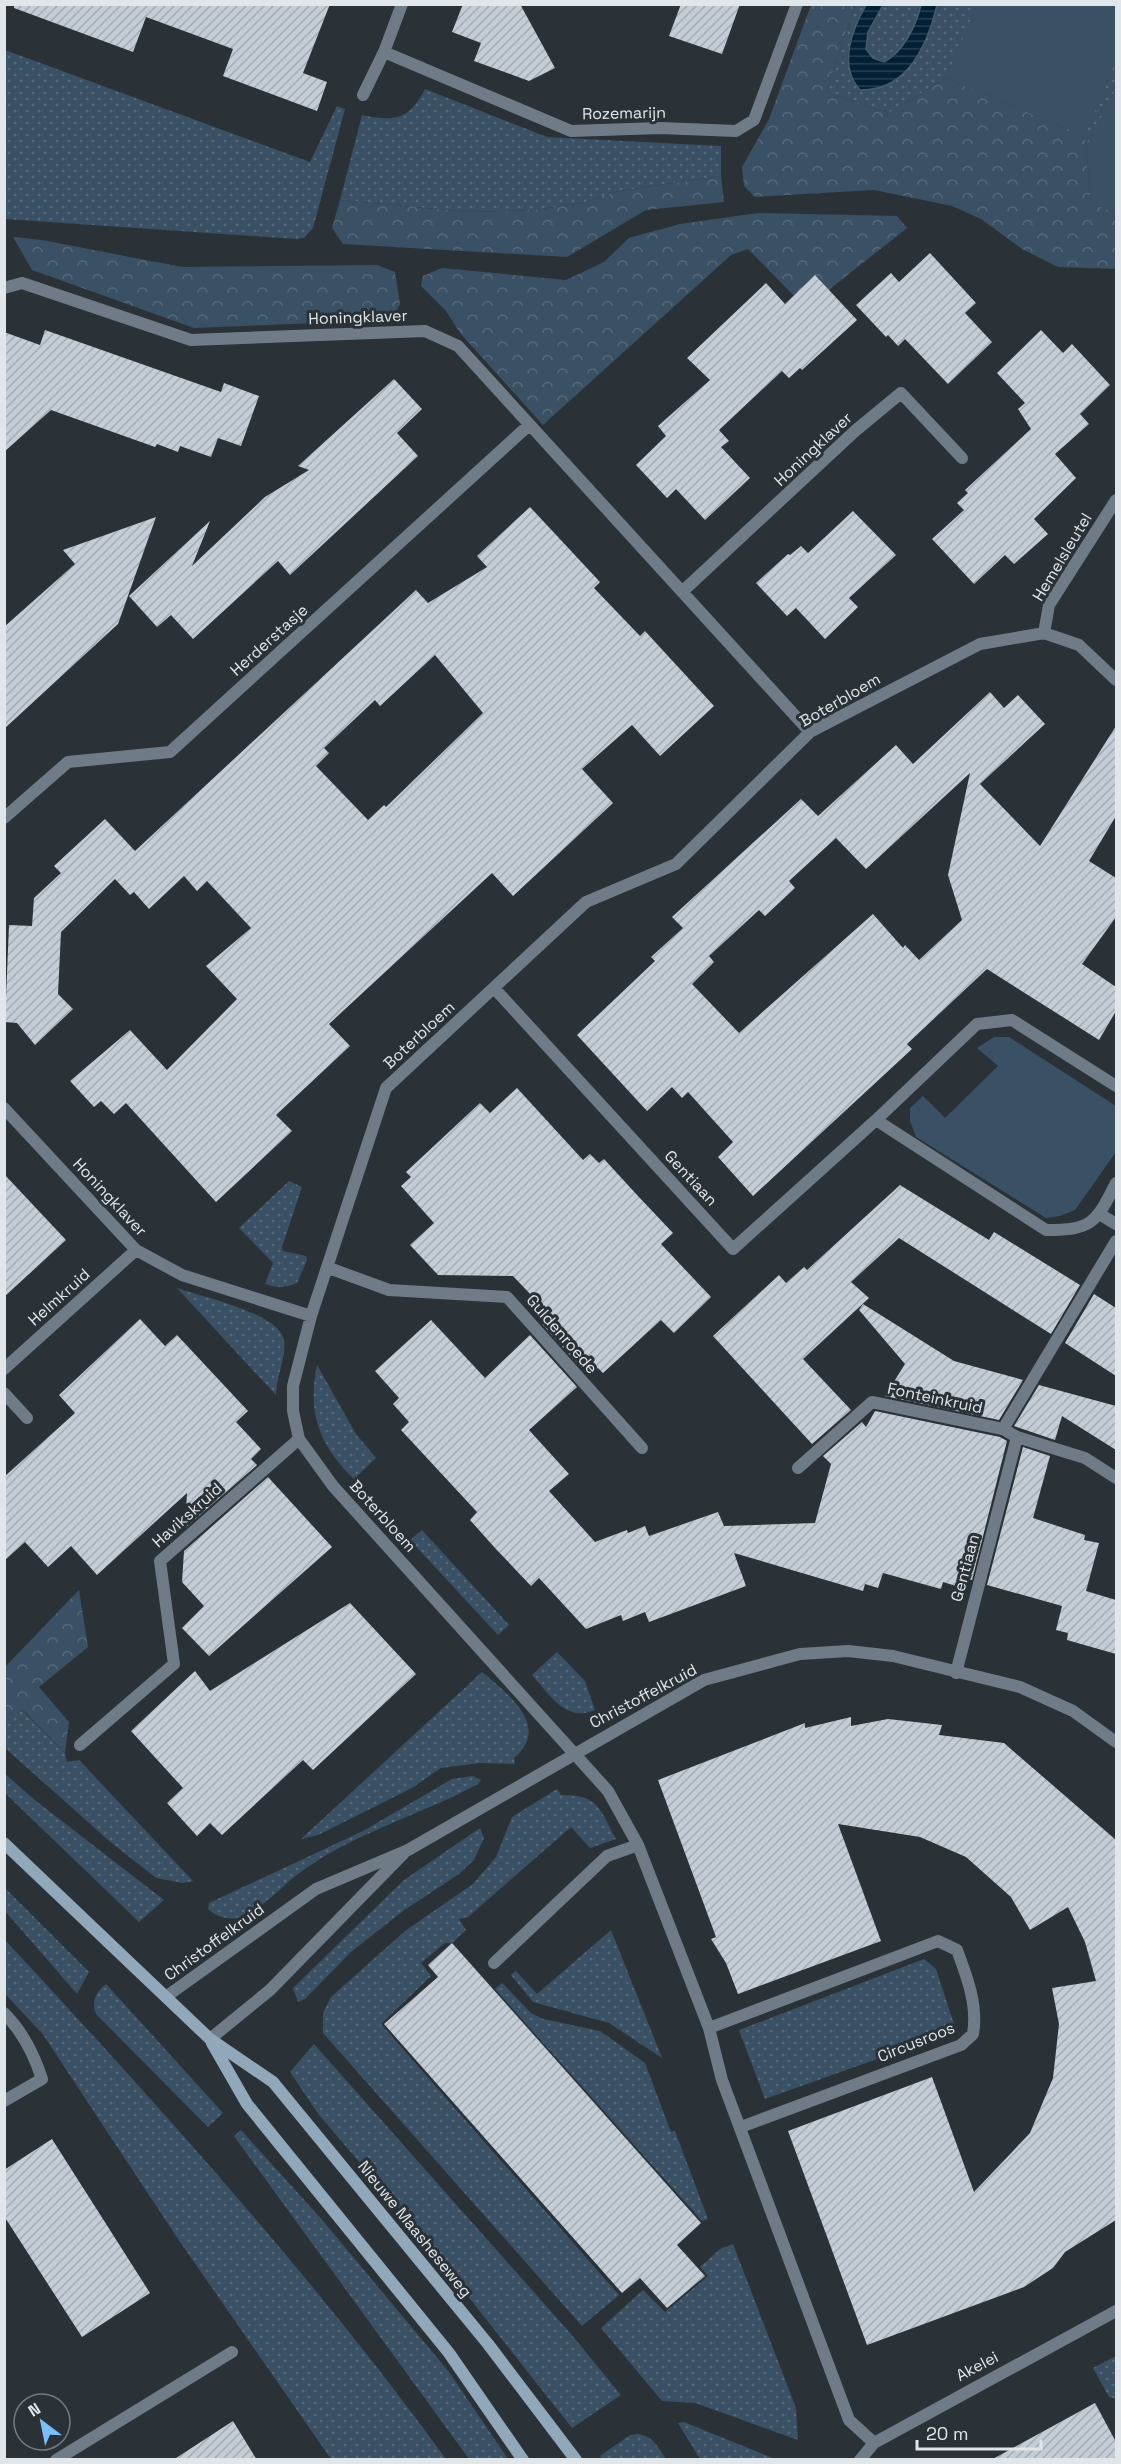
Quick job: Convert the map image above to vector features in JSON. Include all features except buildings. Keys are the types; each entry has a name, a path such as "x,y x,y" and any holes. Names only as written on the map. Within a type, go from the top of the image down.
{"main road":[{"name":"Nieuwe Maasheseweg","path":"4,1843 210,2039 273,2082 488,2344 576,2460"},
{"name":"Nieuwe Maasheseweg","path":"210,2039 248,2104 449,2353 523,2460"}],"street":[{"path":"363,95 384,52 402,4"},
{"name":"Rozemarijn","path":"384,52 571,131 660,128 736,131 754,120 797,4"},
{"name":"Honingklaver","path":"4,288 22,284 191,340 425,331 458,346 528,426 683,591 810,732"},
{"name":"Honingklaver","path":"683,591 855,431 901,393 962,458"},
{"name":"Herderstasje","path":"4,818 68,762 170,752 528,426"},
{"name":"Hemelsleutel","path":"1044,633 1048,605 1116,500"},
{"name":"Boterbloem","path":"574,1752 333,1486 299,1439 293,1411 293,1386 311,1316 329,1268 386,1088 586,902 676,864 810,732 980,644 1044,633 1078,645 1116,680"},
{"name":"Gentiaan","path":"494,988 733,1249 876,1120 977,1024 1012,1020 1116,1086"},
{"name":"Honingklaver","path":"4,1108 136,1250 182,1275 311,1316"},
{"path":"876,1120 1046,1230 1075,1230 1101,1215 1116,1183"},
{"path":"1101,1215 1116,1224"},
{"path":"1003,1430 1116,1241"},
{"name":"Helmkruid","path":"4,1369 136,1250"},
{"name":"Guldenroede","path":"329,1268 389,1290 507,1297 642,1448"},
{"path":"4,1393 27,1418"},
{"name":"Fonteinkruid","path":"798,1468 872,1402 1003,1430 1017,1437 1085,1458 1116,1478"},
{"name":"Gentiaan","path":"956,1673 1017,1437"},
{"name":"Havikskruid","path":"80,1745 174,1664 160,1561 299,1439"},
{"name":"Christoffelkruid","path":"167,1996 316,1889 408,1850 574,1752 704,1680 800,1654 848,1651 893,1656 1020,1688 1073,1711 1116,1742"},
{"path":"574,1752 608,1791 638,1845 709,2028 722,2080 849,2420 874,2443"},
{"path":"494,1963 607,1856 638,1845"},
{"name":"Christoffelkruid","path":"210,2039 270,1990 408,1850"},
{"name":"Circusroos","path":"709,2028 938,1941 957,1950 970,1984 975,2024 973,2034 961,2045 741,2127"},
{"path":"4,2013 16,2025 34,2053 42,2079 4,2102"},
{"name":"Akelei","path":"860,2460 874,2443 1116,2311"},
{"path":"56,2460 232,2352"}],"green space":[{"path":"811,5 855,5 826,92 889,113 946,78 1085,136 1091,203 1116,213 1116,269 1058,267 1022,249 981,219 952,206 874,190 755,197 744,186 742,167 769,119"},
{"path":"855,5 1116,5 1116,213 1091,203 1085,136 946,78 889,113 826,92"},
{"path":"977,5 1116,5 1116,61 1085,136 946,78"},
{"path":"5,50 310,162 337,106 345,109 313,228 304,238 297,239 5,219"},
{"path":"1116,88 1116,213 1091,203 1086,147"},
{"path":"425,89 547,137 721,146 721,176 619,191 582,203 534,210 468,212 340,200 362,115 384,118 400,116 413,107"},
{"path":"721,176 724,202 646,210 567,257 343,244 332,228 340,200 468,212 534,210 582,203 619,191"},
{"path":"758,213 897,216 907,228 811,304 801,303 748,249 731,255 543,425 460,333 446,311 421,286 423,276 442,268 566,280 604,262 629,238 680,224"},
{"path":"13,237 42,240 182,267 377,265 395,272 400,304 392,320 194,328 32,270"},
{"path":"994,1037 1009,1037 1116,1106 1116,1152 1075,1210 1046,1218 916,1137 910,1121 910,1108 923,1096 945,1118 998,1066 977,1048"},
{"path":"289,1181 302,1187 282,1247 283,1251 306,1256 307,1260 297,1283 278,1287 265,1284 273,1263 239,1228"},
{"path":"177,1288 255,1314 279,1330 285,1346 276,1395"},
{"path":"317,1365 356,1434 376,1458 354,1479 332,1453 319,1427 314,1398"},
{"path":"422,1530 509,1625 498,1635 410,1540"},
{"path":"79,1590 88,1647 39,1687 69,1722 65,1753 24,1711 5,1716 5,1667"},
{"path":"557,1652 585,1681 595,1710 575,1713 567,1710 552,1698 532,1675"},
{"path":"482,1672 513,1700 522,1711 527,1723 529,1734 525,1746 514,1758 515,1764 480,1763 441,1768 412,1788 318,1835 301,1839"},
{"path":"23,1711 65,1753 67,1762 79,1760 193,1881 183,1883 156,1878 108,1840 5,1748 5,1716"},
{"path":"4,1773 36,1801 164,1900 139,1922 5,1793"},
{"path":"473,1776 481,1780 478,1784 337,1849 293,1878 260,1907 245,1916 225,1918 208,1909 209,1903 363,1831 452,1779"},
{"path":"557,1789 561,1795 583,1797 597,1806 616,1839 590,1848 571,1827 468,1917 459,1919 466,1930 452,1943 445,1943 421,1963 431,1976 381,2024 619,2295 582,2326 323,2033 323,2013 331,1997 405,1931 473,1884 496,1857 512,1817"},
{"path":"480,1828 484,1838 474,1860 459,1874 403,1911 351,1952 305,1999 298,2002 293,1988 404,1880"},
{"path":"5,1888 89,1972 77,1994 5,1911"},
{"path":"611,1930 662,2058 609,2023 533,2002 511,1975 516,1971 537,1994"},
{"path":"5,1940 120,2065 289,2258 343,2324 446,2459 331,2459 178,2239 42,2033 5,1994"},
{"path":"924,1959 936,1969 955,2027 947,2034 765,2099 739,2030"},
{"path":"502,1983 531,2013 543,2019 600,2031 645,2063 671,2132 675,2131 708,2219 702,2221 495,1989"},
{"path":"106,1984 223,2113 208,2127 96,2014 95,1997"},
{"path":"314,2044 571,2334 621,2395 572,2428 392,2200 319,2115 290,2072"},
{"path":"241,2130 324,2222 449,2372 508,2459 469,2459 234,2136"},
{"path":"733,2244 796,2408 798,2440 695,2403 662,2401 601,2328 643,2290 665,2312 708,2276 700,2267 720,2249"},
{"path":"1116,2356 1116,2399 1109,2397 1093,2368"},
{"path":"684,2422 775,2459 700,2459 678,2423"},
{"path":"638,2434 658,2446 666,2459 603,2460 600,2456 630,2435"}],"shaded area":[{"path":"866,5 883,5 868,32 866,49 873,58 884,62 903,45 916,21 921,5 937,5 921,49 903,74 877,88 860,90 853,80 849,59 852,36"}]}
